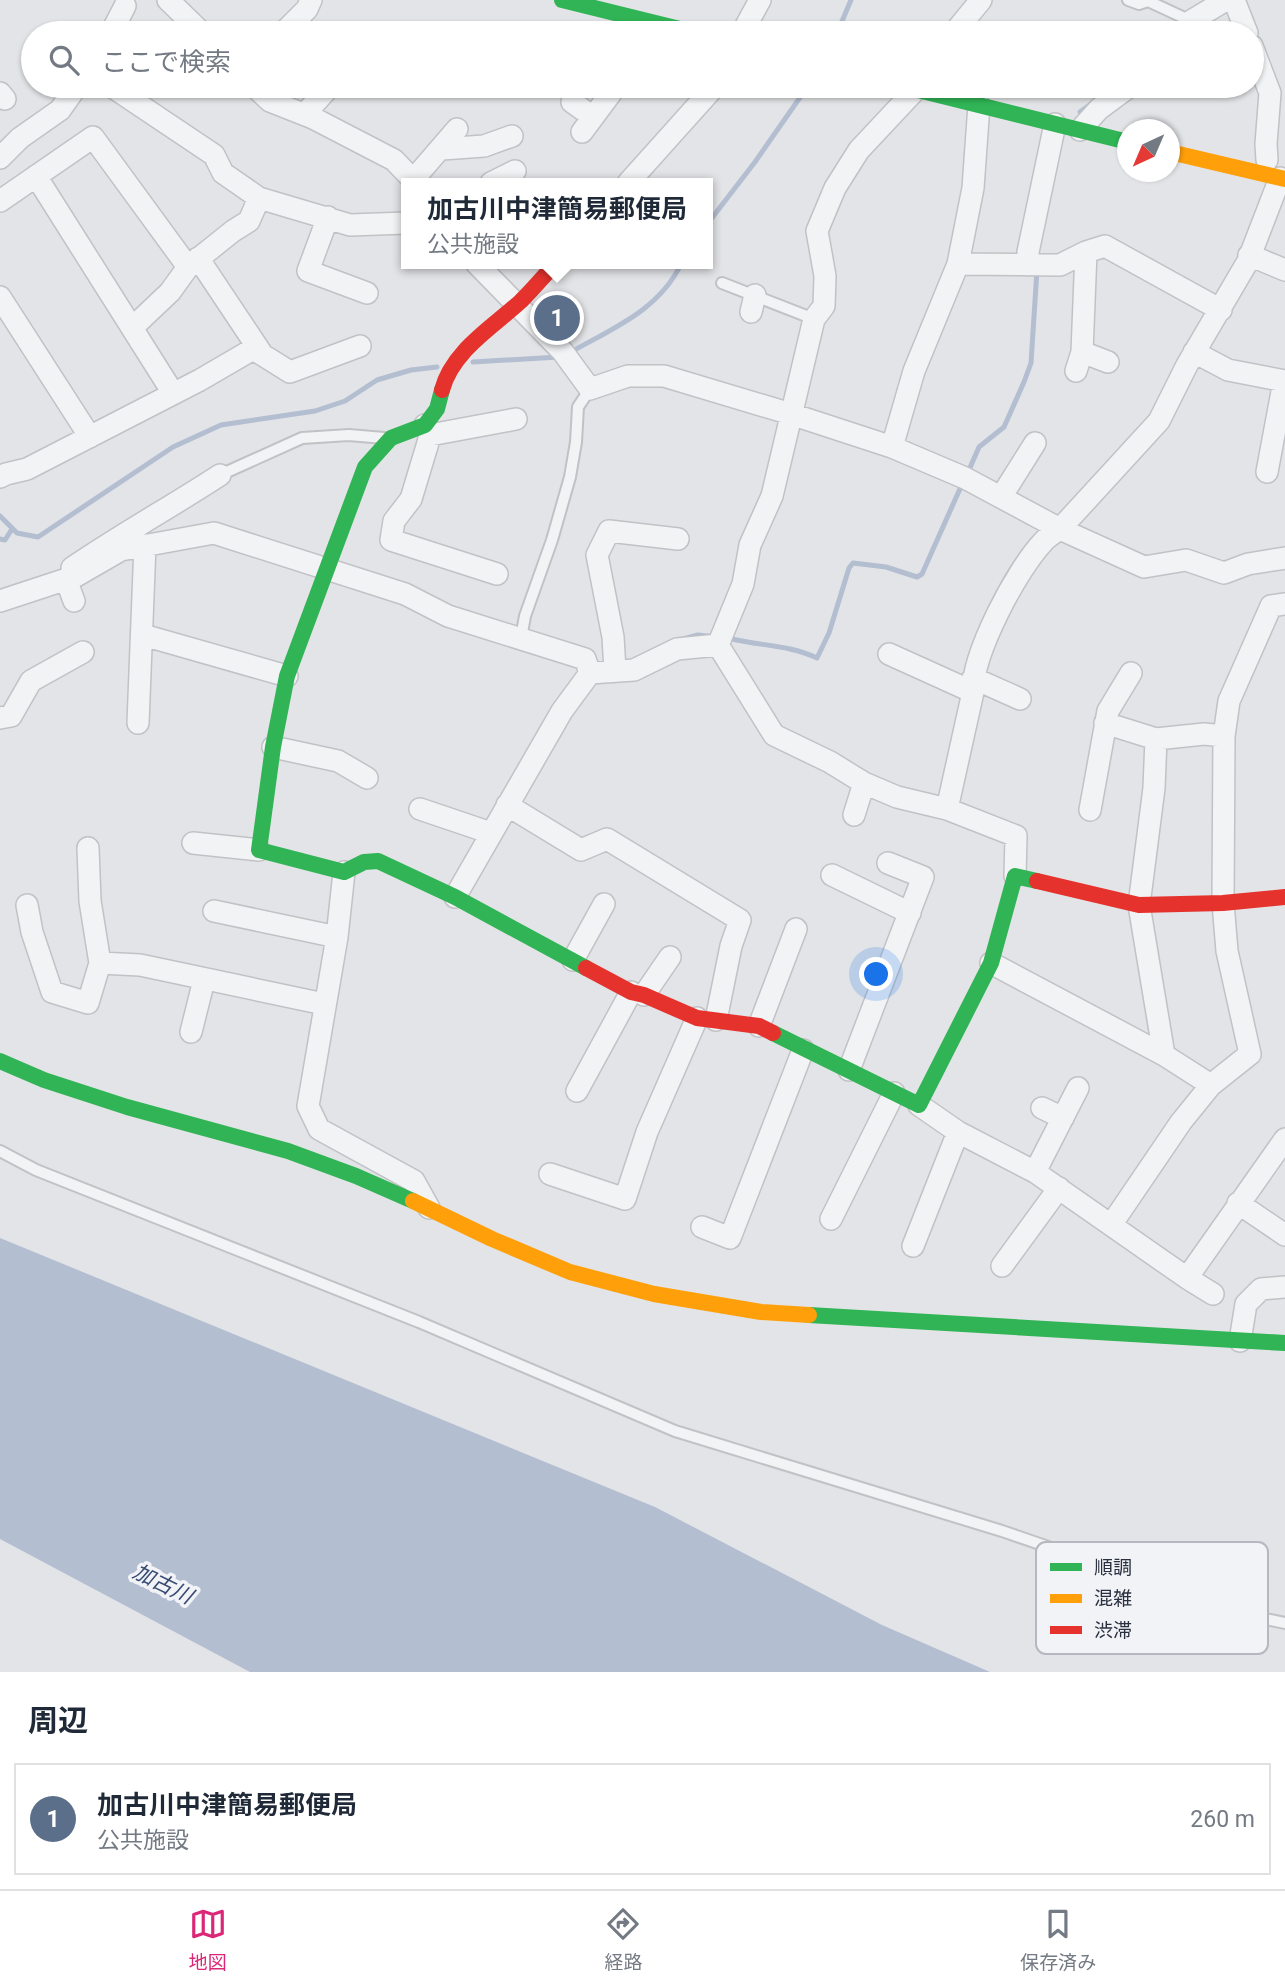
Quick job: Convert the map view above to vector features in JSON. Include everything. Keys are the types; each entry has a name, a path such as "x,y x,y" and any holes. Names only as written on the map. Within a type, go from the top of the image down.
{"street":[{"path":"168,0 190,21"},
{"path":"295,21 307,9 311,0"},
{"path":"562,0 620,21"},
{"path":"748,21 760,0"},
{"path":"964,21 981,0"},
{"path":"1196,21 1226,0"},
{"path":"1234,0 1242,21"},
{"path":"119,2 119,21"},
{"path":"1264,77 1270,93 1267,160"},
{"path":"0,158 20,138 60,110 68,98"},
{"path":"132,98 201,138 214,155 222,173 259,198 350,225 401,223"},
{"path":"267,98 305,114 394,160 410,178"},
{"path":"305,114 319,98"},
{"path":"572,102 587,125 607,98"},
{"path":"632,178 704,98"},
{"path":"718,645 743,584 750,545 772,496 814,319 824,306 825,276 817,231 835,188 859,150 904,98"},
{"path":"953,98 1117,139"},
{"path":"1080,130 1099,109 1114,98"},
{"path":"892,447 914,371 958,264 972,188 979,105"},
{"path":"1028,265 1028,252 1055,124"},
{"path":"417,178 457,130"},
{"path":"442,149 484,146 512,136"},
{"path":"1,199 93,137 262,354"},
{"path":"947,809 973,685 995,620 1043,541 1060,529 1159,421 1194,352 1221,310 1249,256 1282,179 1180,154"},
{"path":"502,178 515,172"},
{"path":"36,176 173,393"},
{"path":"132,328 170,292 192,263 249,221 259,198"},
{"path":"328,217 308,271 367,293"},
{"path":"958,264 1060,265 1105,246 1221,310"},
{"path":"1086,252 1079,361 1108,362"},
{"path":"1249,256 1285,270"},
{"path":"482,269 566,356 590,389 628,376 664,376 791,414 892,447 965,478 1060,529 1144,567 1186,559 1224,573 1248,564 1285,558"},
{"path":"497,574 473,555 391,540 394,521 411,499 427,430 437,409 444,381 458,357 516,305 550,269"},
{"path":"0,297 90,437"},
{"path":"2,472 31,476 90,437 253,349 290,372 360,346"},
{"path":"1194,352 1228,370 1284,381 1267,472"},
{"path":"259,850 286,676 365,467 391,438 427,430 488,435 516,419"},
{"path":"1001,497 1035,443"},
{"path":"74,601 72,568 220,475"},
{"path":"615,670 613,637 597,555 609,531 655,526 678,539"},
{"path":"0,601 71,577 121,550 214,533 405,594 448,615 585,659 590,673"},
{"path":"138,723 145,545"},
{"path":"1111,1225 1181,1122 1211,1084 1250,1055 1227,951 1223,903 1224,736 1229,701 1271,606 1285,604"},
{"path":"143,635 286,676"},
{"path":"455,897 562,711 590,673 634,670 677,649 718,645"},
{"path":"718,645 774,735 830,762 864,783 897,797 947,809 1016,836 1015,876 990,963 919,1105"},
{"path":"0,718 11,716 31,681 64,673 83,652"},
{"path":"889,654 1020,699"},
{"path":"1090,810 1108,711 1131,673"},
{"path":"1105,723 1156,739 1204,734 1224,736"},
{"path":"1156,739 1154,788 1139,905 1164,1055"},
{"path":"273,747 338,761 367,778"},
{"path":"854,815 864,783"},
{"path":"507,805 582,850 607,839 740,920 706,1019 667,1108 647,1132 625,1199 550,1174"},
{"path":"421,809 491,833"},
{"path":"193,843 259,850 344,872 360,862 378,861 455,897 638,994 706,1019 759,1026 919,1105 958,1132 1035,1172 1213,1294"},
{"path":"27,905 21,934 52,992 88,1003 100,963 82,901 89,848"},
{"path":"849,1070 923,877 888,863"},
{"path":"344,872 337,937 308,1106 319,1129 414,1181 429,1208"},
{"path":"832,875 910,913"},
{"path":"1015,876 1139,905 1223,903 1285,897"},
{"path":"573,960 604,904"},
{"path":"214,911 337,937"},
{"path":"759,1026 796,929"},
{"path":"577,1081 638,994 670,957"},
{"path":"100,963 140,965 324,1004"},
{"path":"990,963 1164,1055 1211,1084"},
{"path":"191,1032 204,980"},
{"path":"702,1227 728,1245 757,1147 803,1050"},
{"path":"0,1061 44,1080 103,1099 288,1151 356,1176 429,1208 492,1240 570,1272 654,1294 761,1312 1285,1343"},
{"path":"1035,1172 1078,1088"},
{"path":"831,1219 894,1093"},
{"path":"1042,1108 1063,1118"},
{"path":"913,1246 958,1132"},
{"path":"1187,1278 1285,1139"},
{"path":"1004,1253 1059,1188"},
{"path":"1238,1203 1285,1234"},
{"path":"1240,1341 1247,1304 1261,1289 1285,1287"}],"lane":[{"path":"1128,0 1139,4 1148,1 1178,21"},
{"path":"722,283 753,303 814,319"},
{"path":"521,638 525,616 552,540 570,477 578,407 590,389"},
{"path":"220,475 302,438 349,435 391,438"},
{"path":"0,1151 36,1170 419,1322 676,1431 1036,1543"}],"water":[{"name":"加古川","path":"0,1238 655,1507 882,1625 990,1672 250,1672 0,1539"}],"waterway":[{"path":"842,21 851,0"},
{"path":"713,217 800,98"},
{"path":"1080,112 1091,104"},
{"path":"571,352 648,306 672,280 678,269"},
{"path":"969,470 979,447 1004,427 1031,363 1037,270"},
{"path":"473,362 559,357"},
{"path":"0,516 17,533 38,537 173,447 221,425 315,411 345,401 377,380 411,370 437,367"},
{"path":"732,639 786,648 817,658 829,633 849,568 853,563 886,567 917,577 922,574 963,482"},
{"path":"0,539 5,540 12,529"},
{"path":"683,639 698,635 717,637"}],"traffic: fast":[{"path":"562,0 647,21"},
{"path":"950,98 1117,139"},
{"path":"442,390 437,409 425,425 391,438 365,467 287,676 273,747 259,850 344,872 364,862 378,861 455,897 586,968"},
{"path":"773,1033 919,1105 991,963 1015,876 1037,881"},
{"path":"0,1061 44,1080 127,1107 288,1151 413,1201"},
{"path":"809,1315 1285,1343"}],"traffic: slow":[{"path":"1180,154 1285,179"},
{"path":"413,1201 570,1272 654,1294 761,1312 809,1315"}],"traffic: jam":[{"path":"442,390 447,376 464,352 521,301 550,269"},
{"path":"1037,881 1139,905 1223,903 1285,897"},
{"path":"586,968 631,992 697,1018 759,1026 773,1033"}],"place":[{"name":"加古川中津簡易郵便局","path":"557,318"}]}
